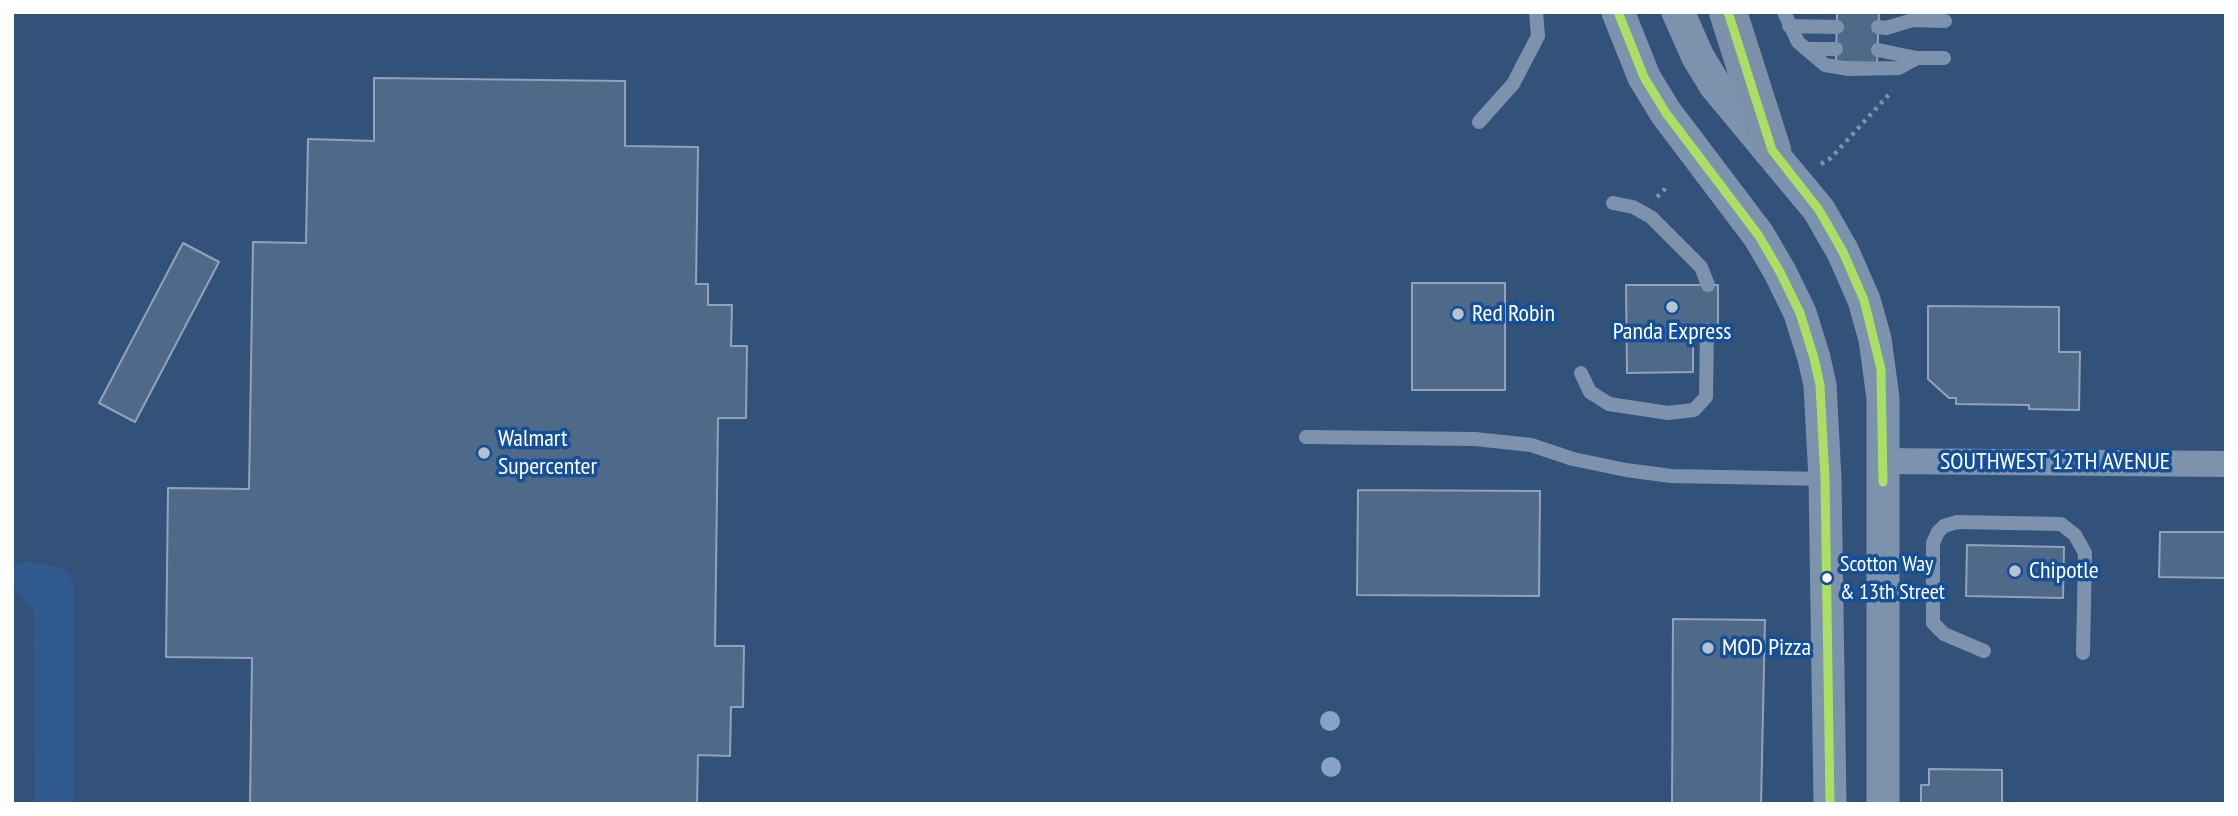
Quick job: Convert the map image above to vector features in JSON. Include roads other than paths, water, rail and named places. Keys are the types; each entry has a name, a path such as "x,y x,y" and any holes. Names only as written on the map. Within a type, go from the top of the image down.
{"highway":[{"path":"1728,12 1772,150"}],"street":[{"path":"1618,12 1644,77 1666,113 1759,236 1800,313 1820,385 1825,479 1830,804"},
{"path":"1678,12 1698,57 1715,85 1772,150 1819,210 1843,252 1864,300 1881,369 1883,398 1883,804"},
{"name":"SOUTHWEST 12TH AVENUE","path":"1883,461 2226,464"}],"lane":[{"path":"1479,122 1520,72 1538,36 1536,12"},
{"path":"1896,12 1913,20"},
{"path":"1787,19 1837,27"},
{"path":"1787,19 1798,42 1825,65 1849,69 1899,68 1917,58"},
{"path":"1878,27 1886,28 1913,20 1945,21"},
{"path":"1806,48 1836,49"},
{"path":"1878,50 1917,58 1944,58"},
{"path":"1613,203 1633,207 1651,217 1701,267 1708,285"},
{"path":"1581,373 1590,391 1609,404 1668,413 1693,410 1706,397 1707,330"},
{"path":"1306,436 1475,439 1531,445 1586,461 1671,476 1825,479"},
{"path":"1984,652 1944,634 1933,623 1933,543 1938,531 1957,522 2061,524 2075,535 2085,553 2083,653"}],"water":[{"path":"26,561 65,569 73,583 74,804 35,804 34,613 12,583 12,567"}],"place":[{"name":"Panda Express","path":"1672,307"},
{"name":"Red Robin","path":"1458,314"},
{"name":"Walmart Supercenter","path":"484,453"},
{"name":"Chipotle","path":"2015,571"},
{"name":"Scotton Way & 13th Street","path":"1827,578"},
{"name":"MOD Pizza","path":"1708,648"}]}
